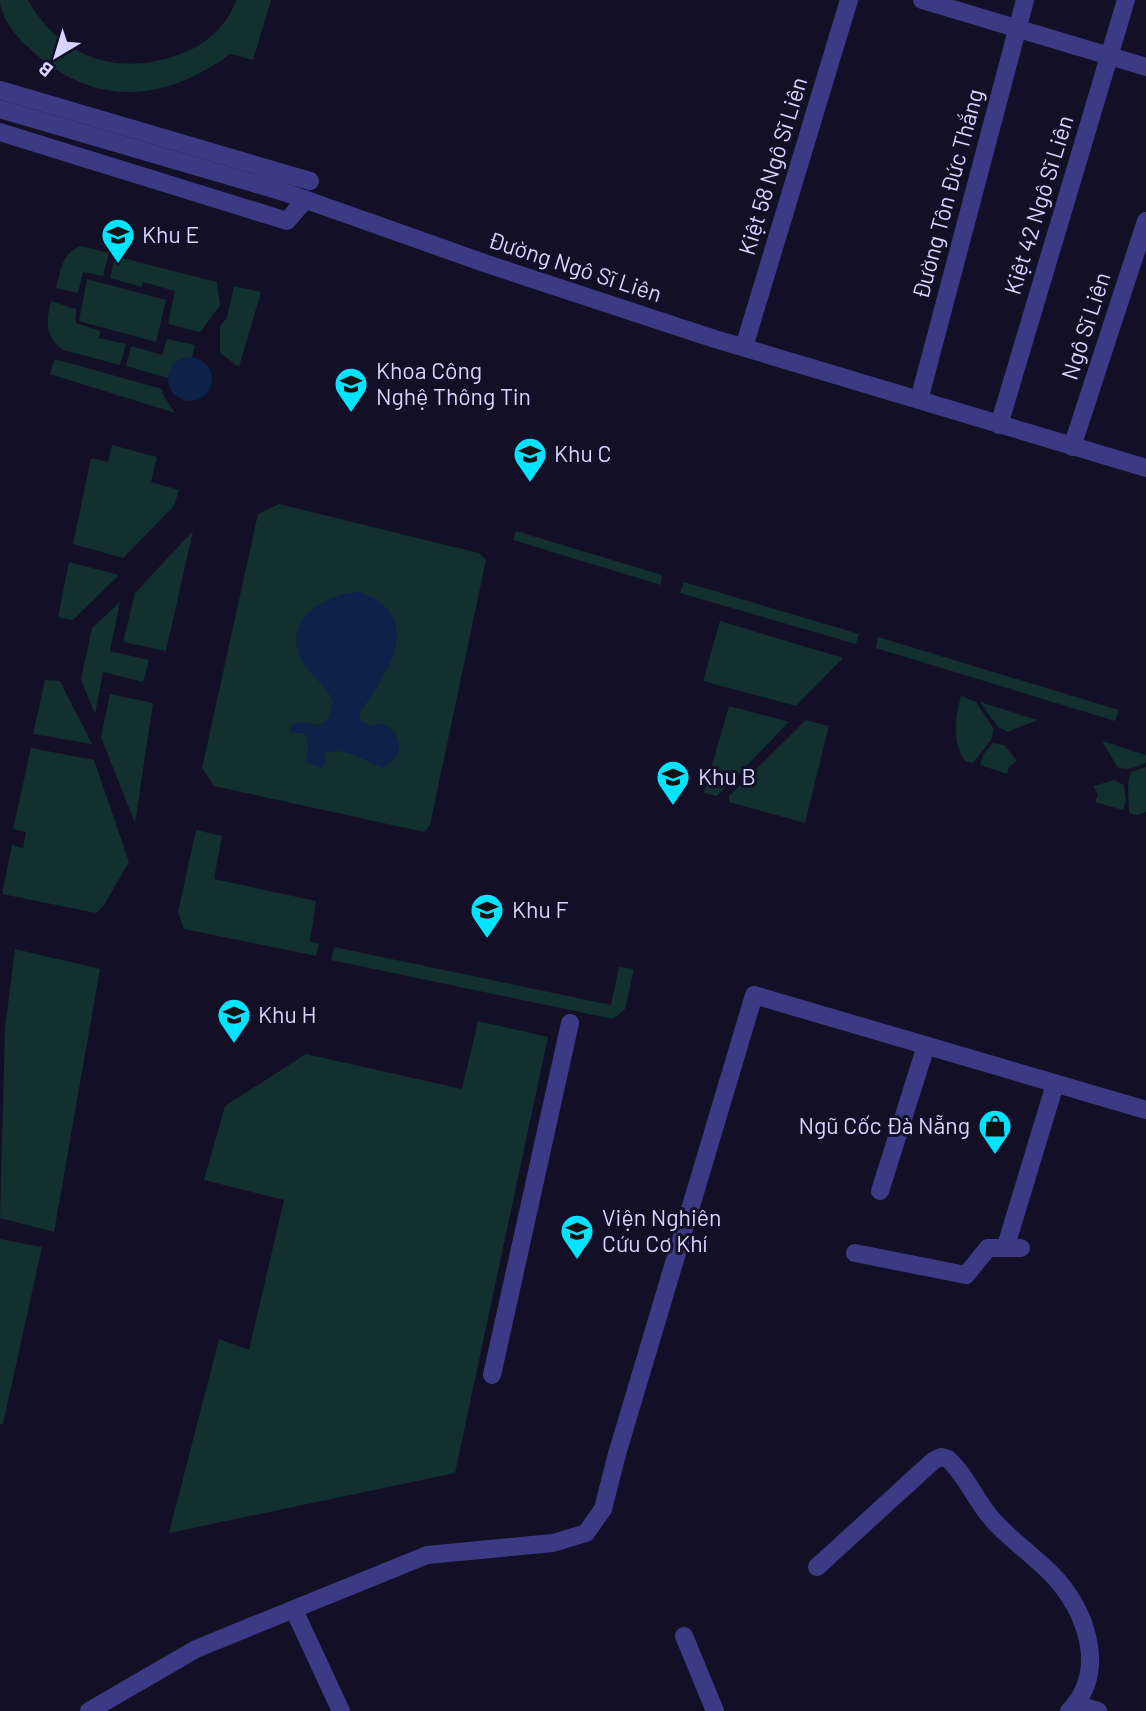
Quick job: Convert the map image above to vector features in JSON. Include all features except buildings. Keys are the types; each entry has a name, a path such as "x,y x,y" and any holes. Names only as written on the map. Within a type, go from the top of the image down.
{"street":[{"name":"Kiệt 58 Ngô Sĩ Liên","path":"744,347 849,0"},
{"path":"922,0 1146,67"},
{"name":"Đường Tôn Đức Thắng","path":"919,400 1026,0"},
{"name":"Kiệt 42 Ngô Sĩ Liên","path":"999,425 1126,0"},
{"path":"0,90 310,181"},
{"name":"Đường Ngô Sĩ Liên","path":"0,110 284,192 490,265 744,347 1146,468"},
{"path":"0,132 287,221 305,200"},
{"name":"Ngô Sĩ Liên","path":"1072,446 1146,221"},
{"path":"89,1711 195,1649 427,1555 553,1543 586,1533 603,1509 754,995 1146,1110"},
{"path":"492,1375 570,1023"},
{"path":"880,1191 926,1046"},
{"path":"855,1254 966,1275 984,1250 1014,1247 1055,1084"},
{"path":"817,1567 853,1530 933,1461 942,1457 947,1459 993,1521 1059,1582 1076,1611 1088,1641 1092,1663 1089,1677 1072,1707 1098,1711"},
{"path":"294,1610 341,1711"},
{"path":"684,1636 715,1711"}],"green space":[{"path":"0,0 28,0 42,21 59,38 78,51 98,59 143,63 166,59 205,41 229,16 236,0 271,0 253,60 230,54 180,82 154,90 129,92 79,82 54,68 15,33 6,21"},
{"path":"82,246 109,253 103,276 83,272 78,293 56,288 66,257"},
{"path":"115,256 217,282 220,306 200,332 168,324 175,291 143,282 142,287 110,278"},
{"path":"87,279 166,300 156,342 79,321"},
{"path":"234,286 261,292 239,367 220,353 220,326 227,318"},
{"path":"51,301 76,309 76,323 100,331 99,338 126,344 120,365 63,350 57,345 48,328"},
{"path":"167,339 195,345 192,357 177,364 168,378 126,366 131,346 162,355"},
{"path":"55,359 162,389 175,413 50,374"},
{"path":"112,445 157,457 151,482 179,490 174,506 123,558 73,544 91,458 108,462"},
{"path":"279,504 479,553 486,560 430,825 424,832 214,786 202,768 258,514"},
{"path":"193,531 166,651 123,642 135,593"},
{"path":"516,531 662,575 661,585 513,540"},
{"path":"69,562 119,575 73,620 58,617"},
{"path":"684,582 859,634 856,644 680,593"},
{"path":"120,602 110,651 149,660 143,682 103,672 95,714 81,679 92,628"},
{"path":"720,621 843,658 796,706 703,681"},
{"path":"878,637 1119,710 1115,721 876,648"},
{"path":"45,680 60,681 92,744 33,734"},
{"path":"110,694 153,703 135,823 101,737"},
{"path":"961,696 976,702 994,729 991,740 973,763 965,761 956,738"},
{"path":"980,702 1037,720 1008,732 998,727"},
{"path":"729,706 789,722 717,796 704,793"},
{"path":"806,720 829,726 805,823 729,802 729,796"},
{"path":"1102,741 1146,755 1146,763 1129,769 1118,768"},
{"path":"993,743 1004,745 1017,761 1009,767 1007,774 980,765 983,755"},
{"path":"31,748 94,760 129,862 104,905 96,913 2,894 12,845 23,848 26,832 13,829"},
{"path":"1146,767 1146,812 1137,815 1129,813 1128,784 1131,772"},
{"path":"1114,780 1124,785 1126,800 1123,810 1095,802 1098,795 1094,786"},
{"path":"196,830 222,836 214,879 316,901 310,942 319,943 316,956 184,929 178,912"},
{"path":"334,947 611,1005 619,967 634,969 625,1009 613,1019 331,960"},
{"path":"15,949 100,969 54,1232 0,1218 5,1028"},
{"path":"478,1021 548,1037 455,1473 169,1533 219,1339 249,1350 284,1200 204,1180 225,1106 306,1054 462,1089"},
{"path":"0,1239 42,1247 3,1424 0,1424"}],"water":[{"path":"190,357 199,358 206,363 211,370 211,388 206,395 199,400 190,401 181,400 174,395 169,388 168,379 169,370 174,363 181,358"},
{"path":"360,592 380,603 392,616 397,631 390,664 360,712 359,720 370,726 384,724 391,729 399,740 398,752 383,768 346,752 331,751 324,754 326,763 321,768 306,762 307,737 304,733 291,733 290,727 297,722 319,725 328,719 333,701 301,659 296,639 299,627 314,608 336,597"}],"place":[{"name":"Khu E","path":"118,265"},
{"name":"Khoa Công Nghệ Thông Tin","path":"351,414"},
{"name":"Khu C","path":"530,484"},
{"name":"Khu B","path":"673,807"},
{"name":"Khu F","path":"487,940"},
{"name":"Khu H","path":"234,1045"},
{"name":"Ngũ Cốc Đà Nẵng","path":"995,1156"},
{"name":"Viện Nghiên Cứu Cơ Khí","path":"577,1261"}]}
